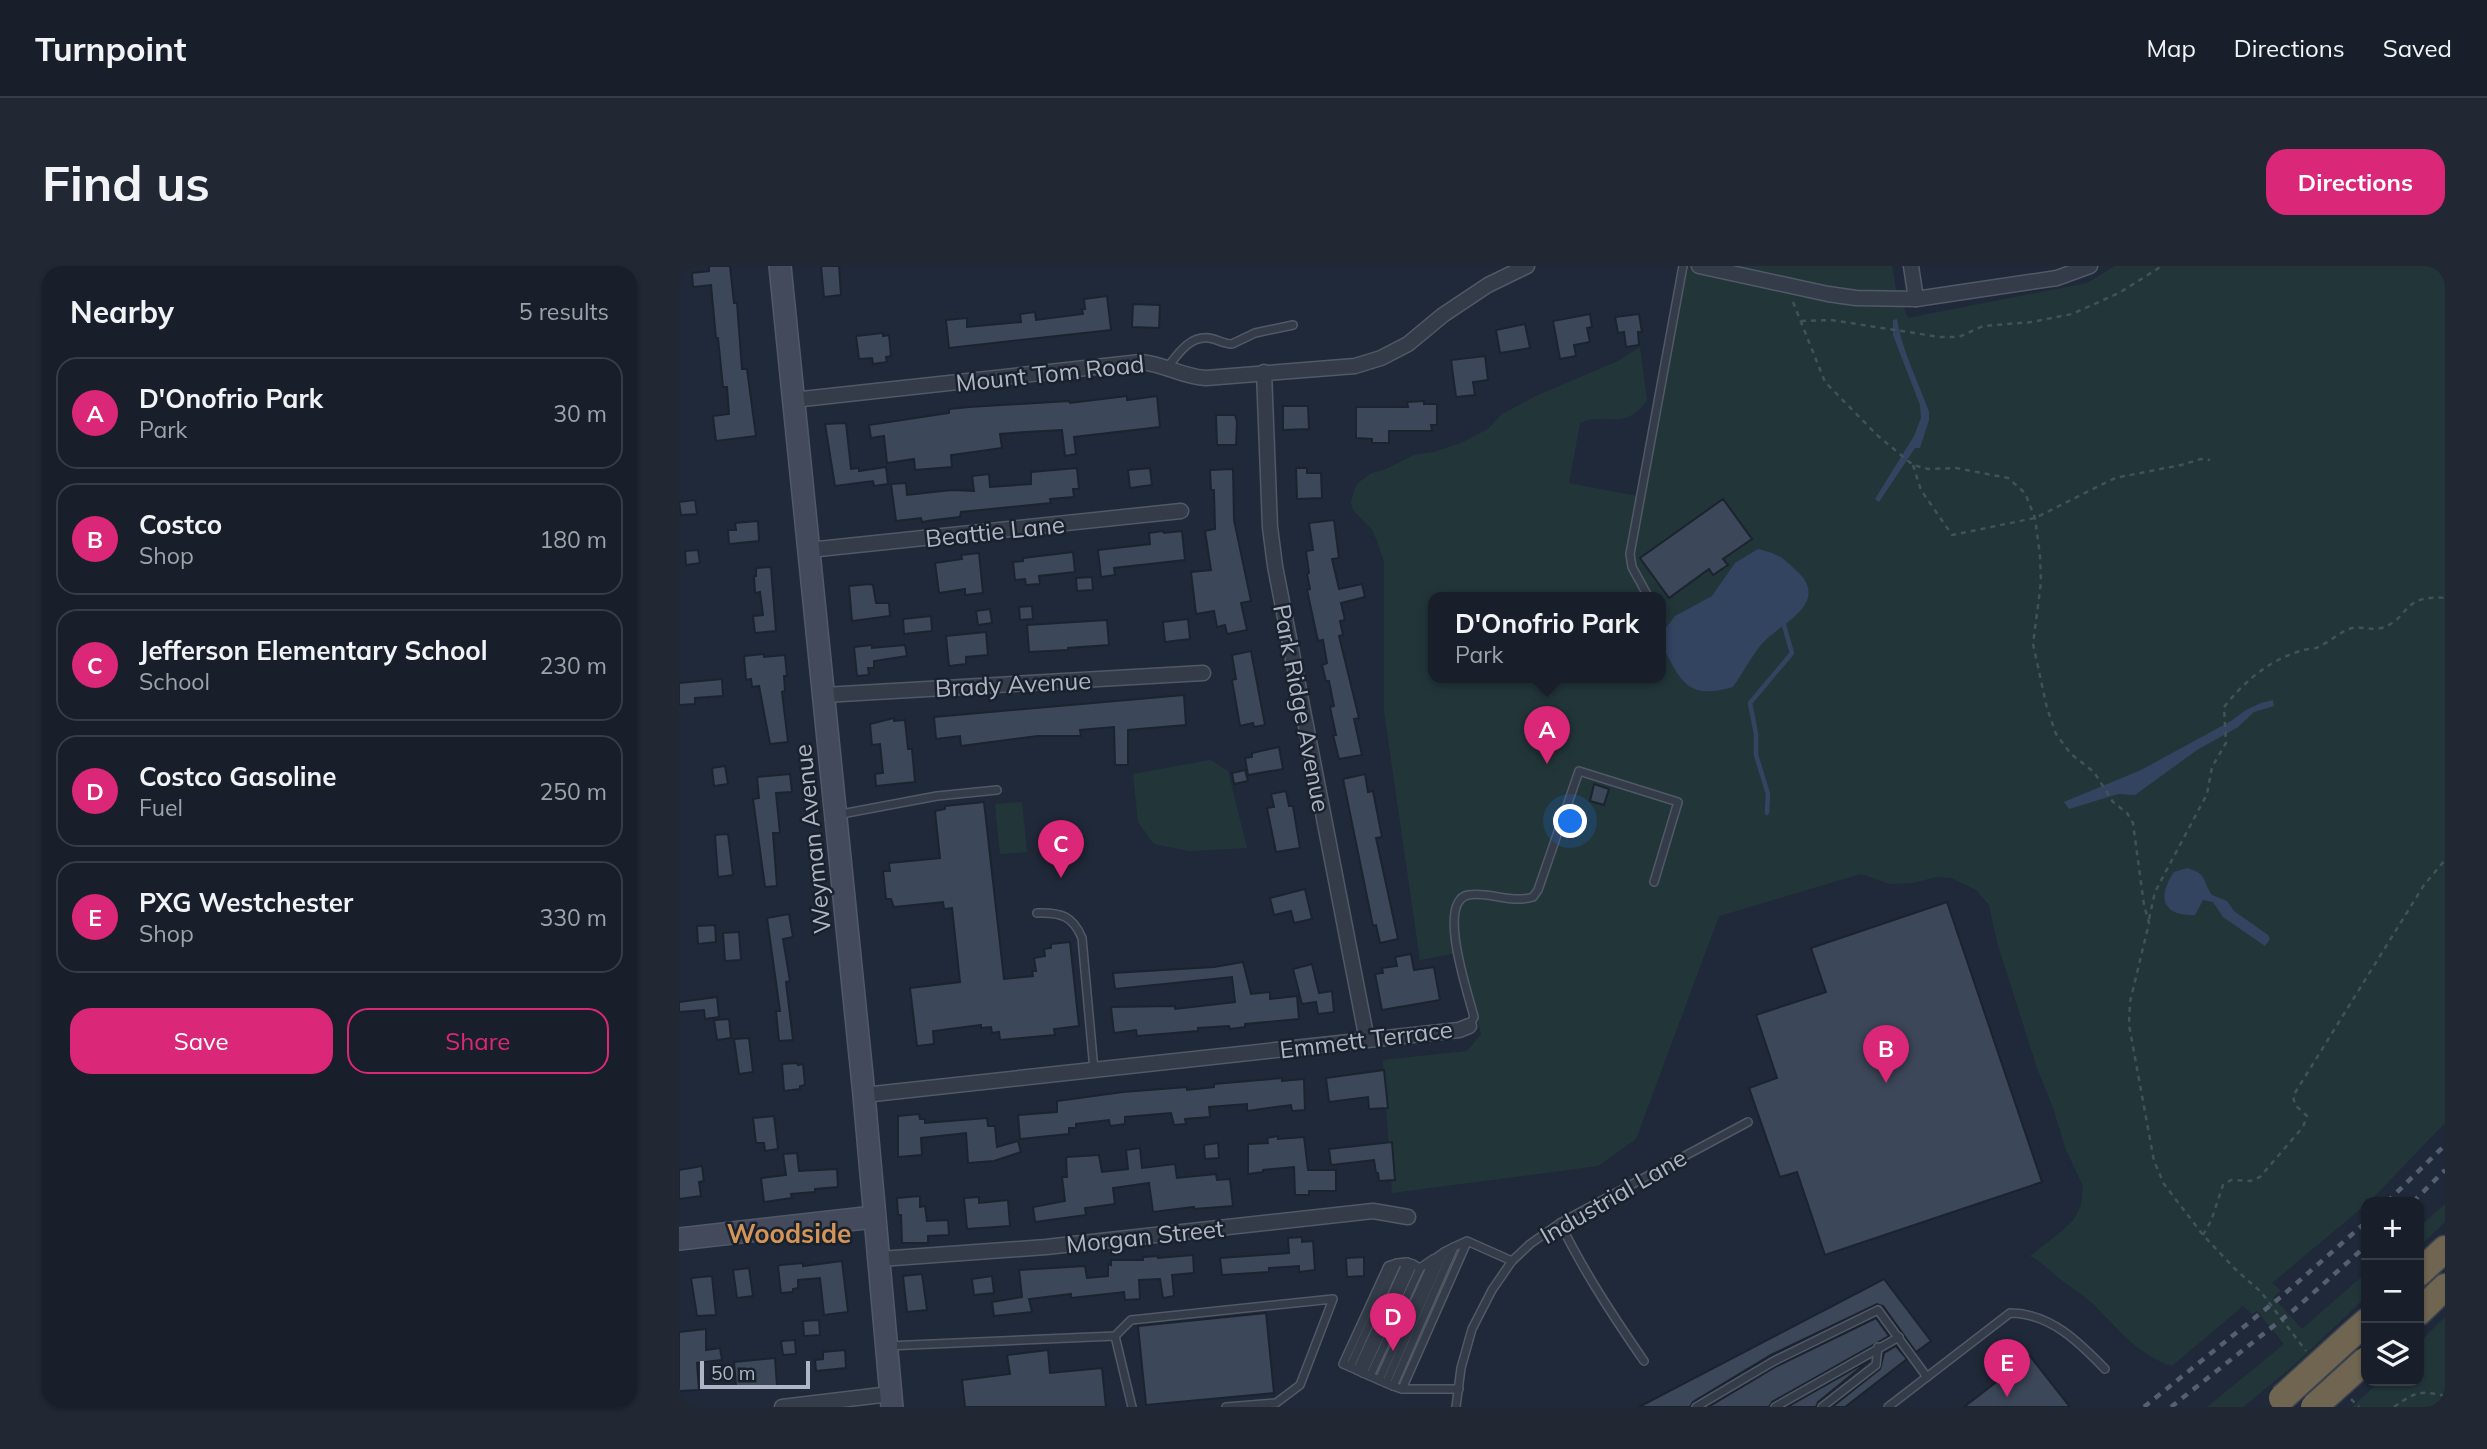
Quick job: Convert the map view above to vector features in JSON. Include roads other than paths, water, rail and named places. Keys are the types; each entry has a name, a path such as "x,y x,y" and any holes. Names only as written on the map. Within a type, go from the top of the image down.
{"highway":[{"path":"2424,1268 2445,1248"},
{"path":"2424,1307 2445,1287"},
{"path":"2277,1402 2358,1329"},
{"path":"2314,1407 2361,1365"}],"street":[{"name":"Weyman Avenue","path":"780,266 864,1095 891,1400"},
{"name":"Mount Tom Road","path":"793,400 1142,362 1157,363 1196,377 1223,378 1264,372 1355,366 1381,358 1408,344 1443,315 1488,285 1527,266"},
{"path":"1699,266 1856,298 1916,299 2057,278 2090,266"},
{"path":"1911,266 1916,299"},
{"name":"Park Ridge Avenue","path":"1264,372 1270,527 1275,566 1367,1040"},
{"name":"Beattie Lane","path":"809,550 1181,511"},
{"name":"Brady Avenue","path":"824,695 1203,673"},
{"name":"Emmett Terrace","path":"864,1095 1459,1030 1469,1026"},
{"name":"Morgan Street","path":"880,1259 1046,1247 1373,1211 1408,1217"},
{"path":"679,1239 874,1217"},
{"path":"782,1407 891,1400"}],"lane":[{"path":"1646,592 1632,567 1630,554 1683,266"},
{"path":"1167,368 1182,348 1198,339 1210,338 1232,344 1255,333 1293,326"},
{"name":"Emmett Terrace","path":"1469,1026 1474,1017 1454,937 1454,909 1460,898 1470,895 1514,900 1533,897 1538,890 1579,771 1678,802 1654,882"},
{"path":"836,816 937,796 997,790"},
{"path":"1037,913 1051,912 1065,916 1077,925 1082,938 1094,1071"},
{"name":"Industrial Lane","path":"1456,1407 1461,1368 1476,1319 1512,1261 1530,1244 1560,1223 1748,1122"},
{"path":"1560,1223 1599,1295 1644,1361"},
{"path":"1360,1372 1397,1263 1414,1264 1434,1259 1467,1241 1512,1261"},
{"path":"1402,1389 1467,1241"},
{"path":"1386,1383 1454,1247"},
{"path":"1386,1383 1444,1252"},
{"path":"1386,1383 1434,1259"},
{"path":"1360,1372 1414,1264"},
{"path":"1360,1372 1414,1264"},
{"path":"887,1346 1115,1336 1131,1320 1333,1299 1300,1385 1276,1403 1226,1407"},
{"path":"1696,1407 1775,1361 1878,1310 1927,1377"},
{"path":"1888,1407 2010,1313 2027,1313 2055,1325 2082,1345 2105,1369"},
{"path":"1115,1336 1132,1407"},
{"path":"1775,1407 1899,1336"},
{"path":"1822,1407 1877,1365 1878,1347"},
{"path":"1360,1372 1402,1389 1459,1389"}],"water":[{"path":"1897,319 1906,354 1929,412 1929,420 1920,448 1915,448 1879,502 1875,499 1914,436 1921,418 1920,405 1893,335 1893,320"},
{"path":"1758,549 1781,557 1799,573 1807,585 1805,605 1760,646 1733,687 1705,691 1696,689 1681,678 1666,653 1666,628 1675,616 1712,596 1735,563"},
{"path":"2273,700 2274,706 2254,712 2238,727 2197,750 2135,795 2118,794 2069,809 2064,802 2141,770 2231,721 2246,710"},
{"path":"2187,868 2202,875 2212,895 2227,901 2234,911 2268,935 2270,939 2265,946 2223,917 2213,902 2203,900 2195,915 2175,912 2169,908 2164,897 2165,889 2174,872"}],"waterway":[{"path":"1767,813 1768,794 1756,755 1756,734 1750,703 1792,653 1783,622"}],"railway":[{"path":"2392,1197 2445,1145"},
{"path":"2418,1197 2445,1170"},
{"path":"2144,1407 2282,1296 2361,1226"},
{"path":"2171,1407 2295,1309 2361,1250"}],"place":[{"name":"D'Onofrio Park","path":"1547,764"},
{"name":"Jefferson Elementary School","path":"1061,878"},
{"name":"Costco","path":"1886,1083"},
{"name":"Costco Gasoline","path":"1393,1351"},
{"name":"PXG Westchester","path":"2007,1397"}],"district":[{"name":"Woodside","path":"789,1233"}]}
